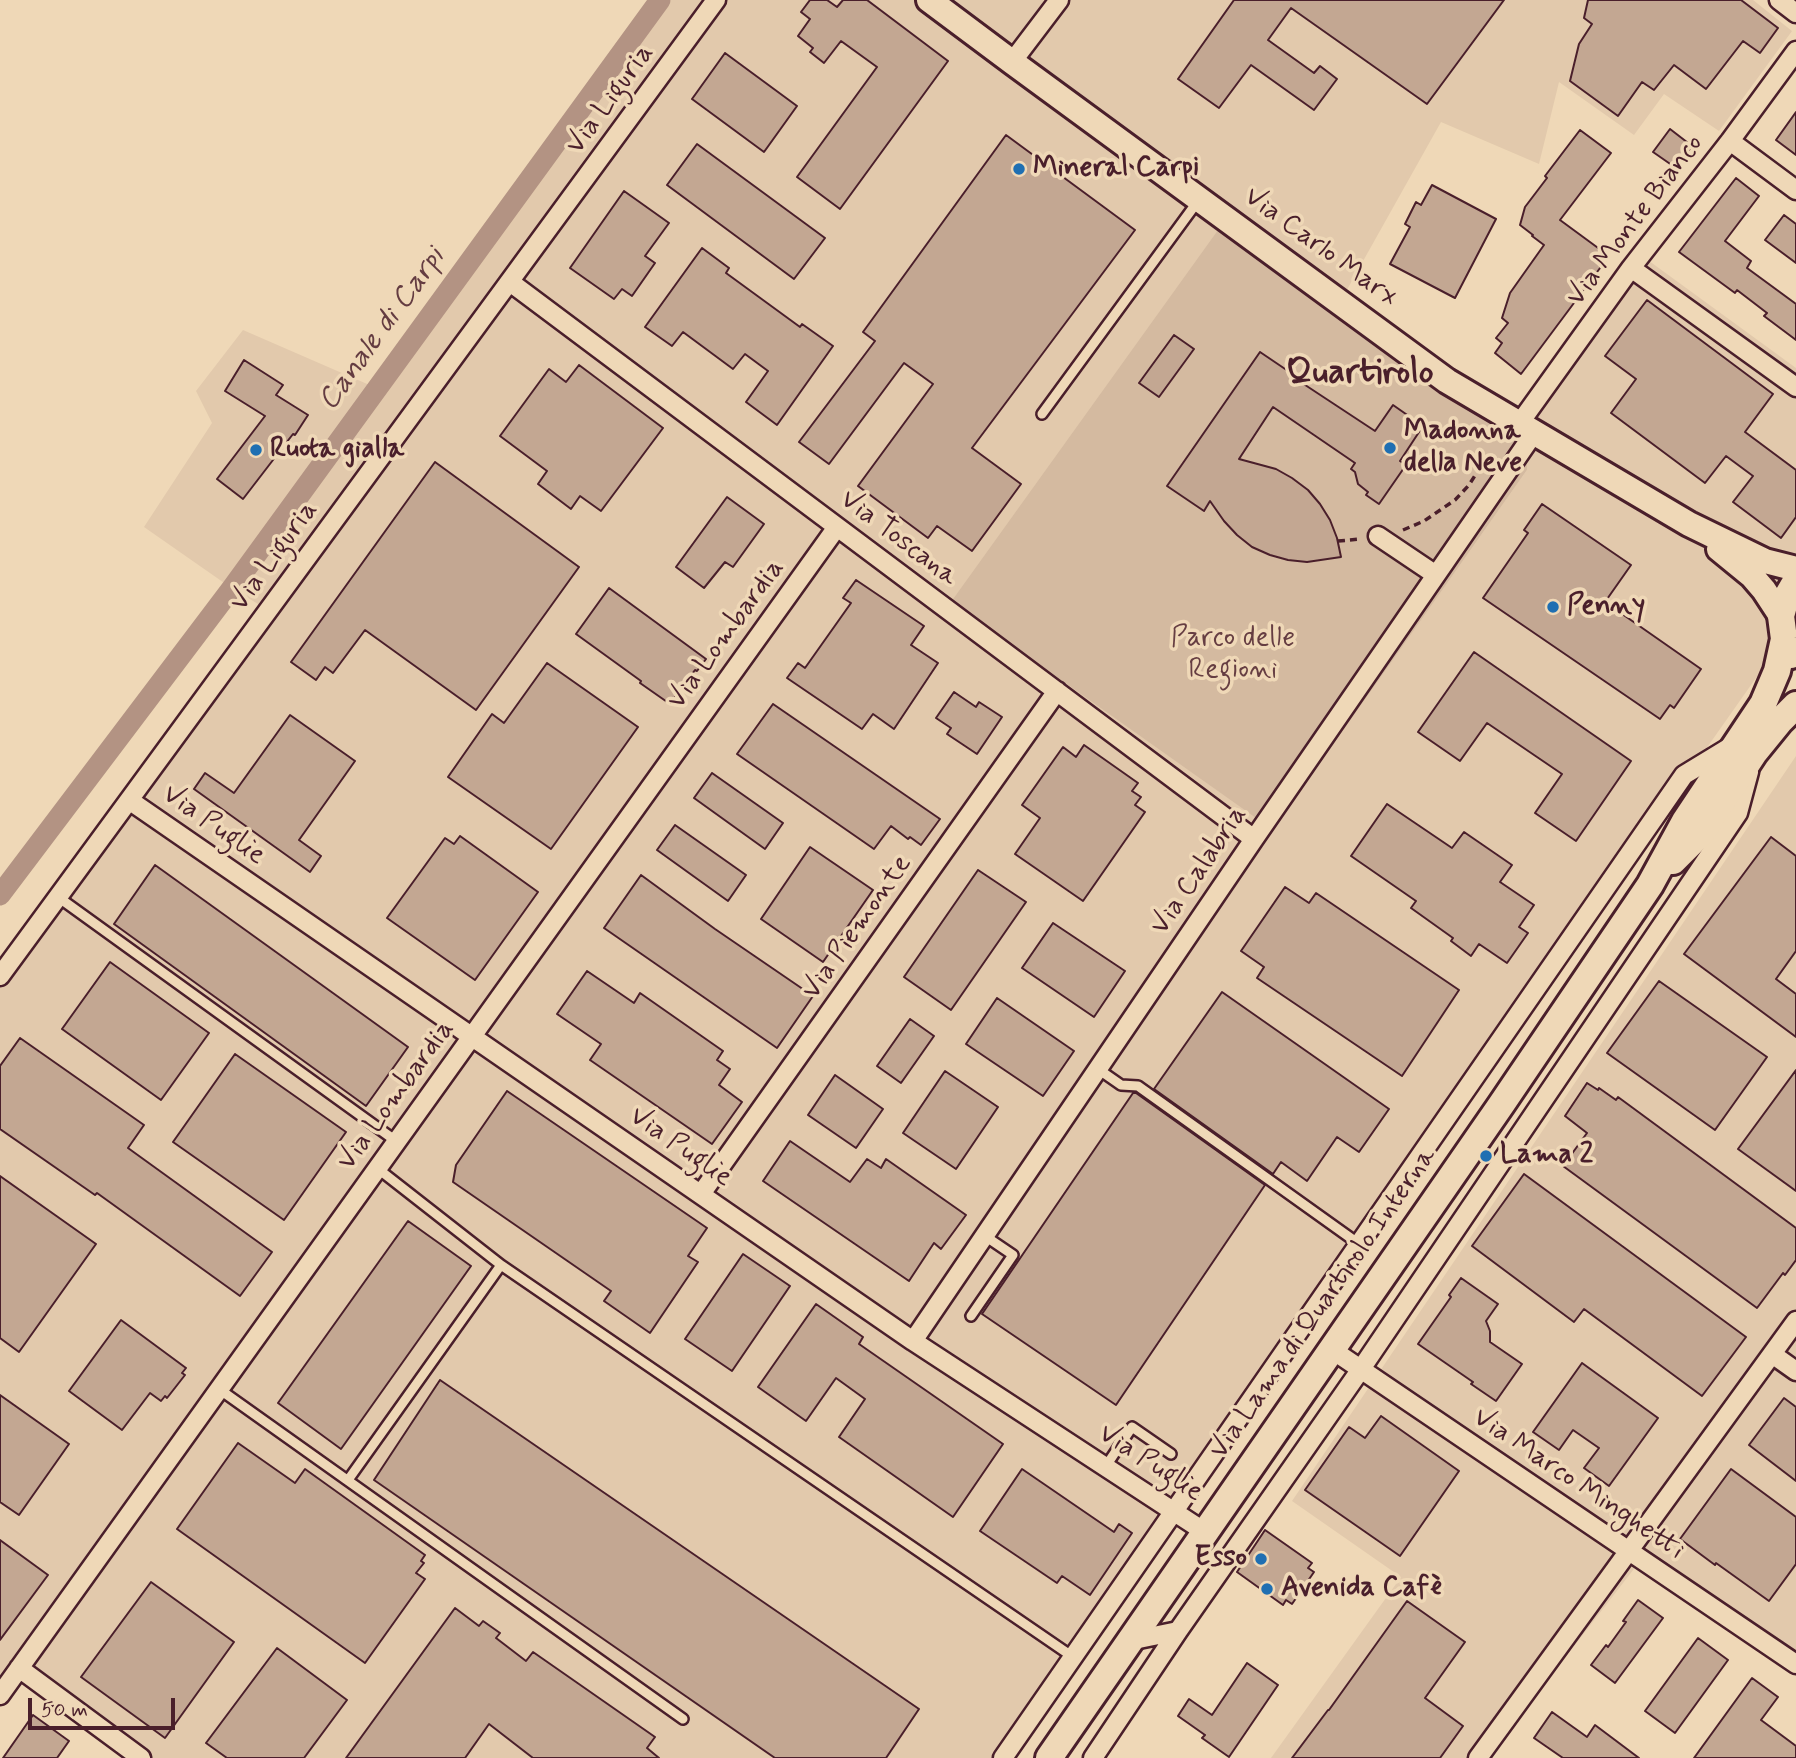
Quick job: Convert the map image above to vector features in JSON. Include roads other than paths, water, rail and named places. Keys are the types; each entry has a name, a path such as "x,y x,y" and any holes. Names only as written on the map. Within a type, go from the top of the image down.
{"main road":[{"path":"1787,639 1786,598 1796,582"},
{"name":"Via Lama di Quartirolo Interna","path":"1745,749 1787,639"},
{"name":"Via Lama di Quartirolo Interna","path":"1049,1758 1493,1117 1650,885 1685,821 1745,749 1796,705"}],"street":[{"name":"Via Liguria","path":"0,976 716,0"},
{"name":"Via Carlo Marx","path":"929,0 1443,378 1689,524 1765,561 1796,569"},
{"path":"1012,62 1059,0"},
{"path":"1779,0 1796,13"},
{"name":"Via Monte Bianco","path":"1526,429 1631,268 1796,51"},
{"path":"1730,141 1796,190"},
{"path":"1631,268 1796,387"},
{"name":"Via Toscana","path":"510,282 1254,839"},
{"name":"Via Calabria","path":"913,1341 1436,575 1526,429"},
{"name":"Via Carlo Marx","path":"1689,524 1752,576 1764,590 1787,639"},
{"name":"Via Lombardia","path":"0,1695 837,527"},
{"path":"1378,536 1436,575"},
{"name":"Via Piemonte","path":"701,1195 1057,691"},
{"path":"1003,1758 1684,775 1745,749 1738,813 1093,1758"},
{"name":"Via Puglie","path":"130,800 913,1341 1205,1532"},
{"path":"1478,1758 1796,1321"},
{"name":"Via Marco Minghetti","path":"1331,1349 1796,1664"},
{"path":"1772,1354 1796,1371"},
{"path":"1129,1640 1178,1631"},
{"path":"19,1668 141,1758"}],"lane":[{"path":"1042,414 1199,200"},
{"path":"58,897 396,1141"},
{"path":"1098,1069 1121,1085 1138,1086 1359,1244"},
{"path":"377,1168 501,1265 1073,1657"},
{"path":"971,1317 1013,1255 985,1236"},
{"path":"348,1480 501,1265"},
{"path":"219,1389 683,1719"},
{"path":"1106,1466 1132,1427 1171,1454"}],"waterway":[{"name":"Canale di Carpi","path":"0,895 232,588 660,0"}],"place":[{"name":"Mineral Carpi","path":"1019,169"},
{"name":"Madonna della Neve","path":"1390,448"},
{"name":"Ruota gialla","path":"256,450"},
{"name":"Penny","path":"1553,607"},
{"name":"Lama 2","path":"1486,1156"},
{"name":"Esso","path":"1261,1559"},
{"name":"Avenida Cafè","path":"1267,1589"}],"district":[{"name":"Quartirolo","path":"1360,375"}],"park label":[{"name":"Parco delle Regioni","path":"1233,655"}]}
